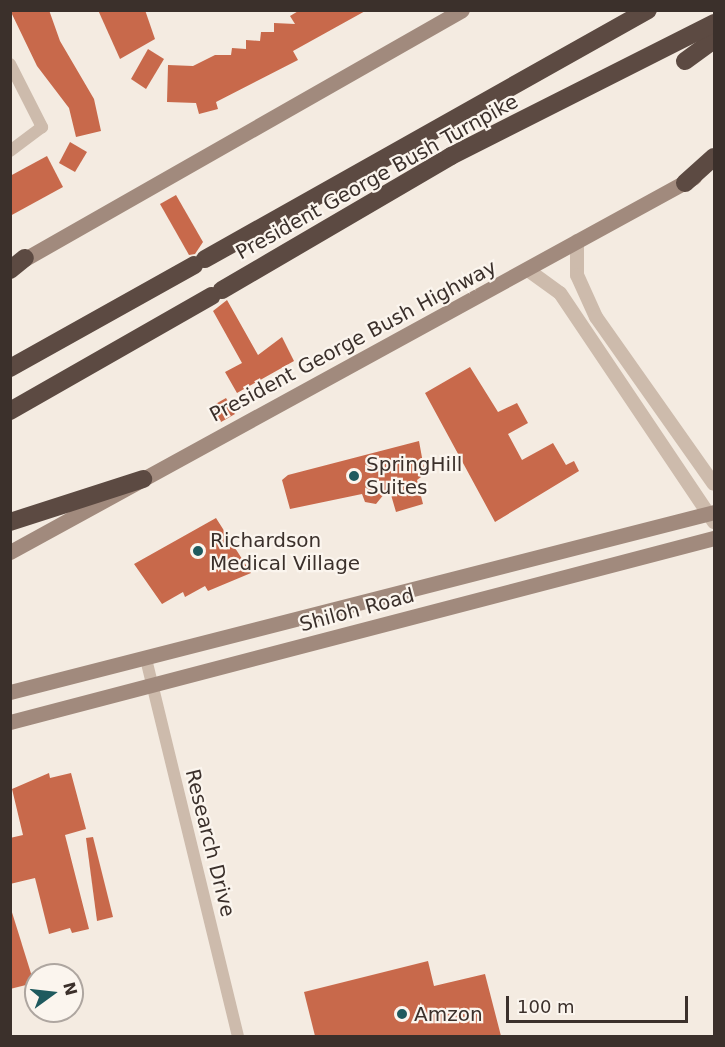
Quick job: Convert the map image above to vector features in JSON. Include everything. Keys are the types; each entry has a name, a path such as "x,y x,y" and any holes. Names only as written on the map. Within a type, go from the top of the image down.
{"highway":[{"name":"President George Bush Turnpike","path":"10,368 648,10"},
{"name":"President George Bush Turnpike","path":"10,411 451,156 714,23"},
{"path":"685,61 714,40"},
{"path":"685,183 714,157"},
{"path":"10,522 143,479"}],"main road":[{"path":"15,265 462,10"},
{"name":"President George Bush Highway","path":"10,552 528,270 714,165"},
{"name":"Shiloh Road","path":"10,692 433,584 713,516"},
{"name":"Shiloh Road","path":"10,722 152,687 439,609 714,538"},
{"path":"433,584 439,609"}],"street":[{"path":"10,64 42,127 10,151"},
{"path":"577,241 583,292 630,366 714,484"},
{"path":"528,270 560,293 713,516"},
{"path":"618,378 630,366"},
{"name":"Research Drive","path":"146,659 238,1036"}],"building":[{"path":"10,10 49,10 60,41 94,99 101,131 76,137 69,108 37,66"},
{"path":"98,10 145,10 155,39 120,59"},
{"path":"300,10 367,10 293,51 298,60 216,102 218,109 199,114 196,103 167,102 168,65 193,66 215,55 231,55 232,48 246,49 246,40 260,41 261,32 274,32 274,23 295,24 290,16"},
{"path":"148,49 164,59 146,89 131,79"},
{"path":"70,142 87,152 75,172 59,163"},
{"path":"47,156 63,187 10,216 10,176"},
{"path":"176,195 203,242 195,254 189,255 160,204"},
{"path":"227,300 258,355 282,337 294,361 237,393 225,372 242,363 213,311"},
{"path":"470,367 498,412 517,403 528,423 508,434 522,460 553,443 566,465 574,461 579,471 495,522 425,393"},
{"path":"226,398 235,414 221,422 212,406"},
{"name":"SpringHill Suites","path":"419,441 425,474 417,480 423,504 396,512 389,488 376,504 365,502 362,494 290,509 282,480 288,475"},
{"name":"Richardson Medical Village","path":"216,518 251,573 208,591 205,586 185,597 183,592 162,604 134,564"},
{"path":"49,773 50,778 71,773 86,829 65,835 89,929 72,933 70,928 49,934 35,878 10,884 10,838 23,835 12,789"},
{"path":"93,837 113,917 97,921 86,838"},
{"path":"10,906 28,963 24,963 24,986 10,989"},
{"name":"Amzon","path":"428,961 434,986 485,974 501,1036 315,1036 304,992"}],"place":[{"name":"SpringHill Suites","path":"354,476"},
{"name":"Richardson Medical Village","path":"198,551"},
{"name":"Amzon","path":"402,1014"}]}
